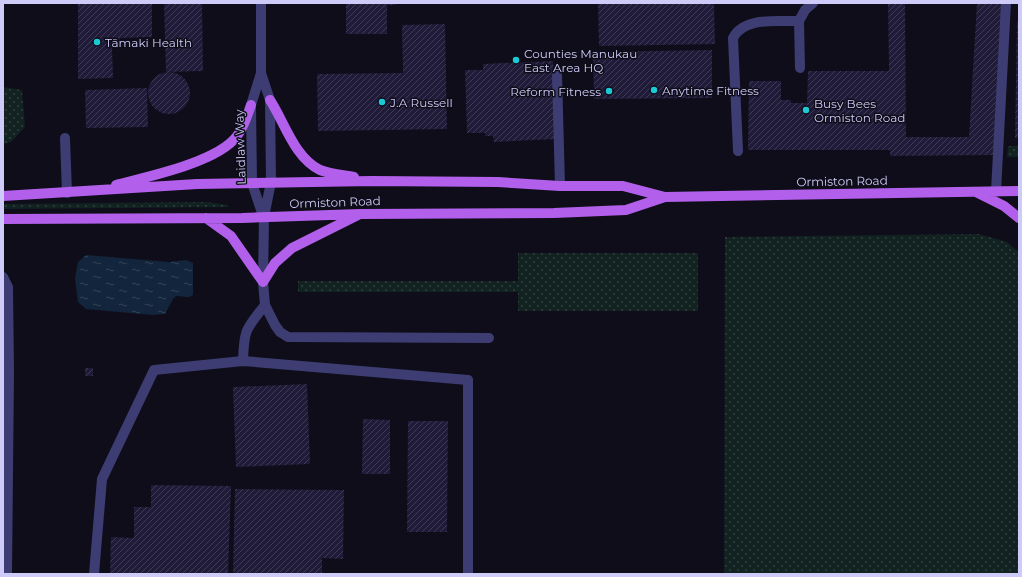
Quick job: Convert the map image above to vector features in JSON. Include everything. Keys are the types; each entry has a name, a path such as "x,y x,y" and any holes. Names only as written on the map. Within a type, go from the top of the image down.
{"main road":[{"path":"270,100 301,156 310,164 321,170 372,181"},
{"path":"97,191 192,162 222,149 236,137 244,124 251,105"},
{"name":"Ormiston Road","path":"3,196 197,184 372,181 498,182 560,186 623,186 666,197 1019,191"},
{"path":"975,191 1004,206 1019,218"},
{"name":"Ormiston Road","path":"3,219 264,218 360,214 554,213 626,210 666,197"},
{"path":"206,218 231,236 263,282 275,263 292,248 360,214"}],"street":[{"name":"Laidlaw Way","path":"261,3 261,73 251,105 252,183 264,218"},
{"path":"800,68 799,21 805,10 813,3"},
{"path":"996,191 1006,3"},
{"path":"738,151 733,38 737,30 749,24 799,21"},
{"name":"Laidlaw Way","path":"261,73 270,100 271,182 264,218"},
{"path":"557,75 560,186"},
{"path":"65,138 67,193"},
{"path":"264,218 263,282 265,305 280,332 288,337 489,338"},
{"path":"3,277 8,287 7,574"},
{"path":"243,361 244,336 247,329 265,305"},
{"path":"94,574 102,479 154,370 243,361 468,380 468,574"}],"shaded area":[{"path":"3,87 22,90 25,127 11,142 3,144"},
{"path":"1008,146 1019,146 1019,157 1007,157"},
{"path":"206,202 228,205 229,207 3,209 3,204"},
{"path":"979,234 1007,242 1019,252 1019,574 724,574 725,237"},
{"path":"518,253 698,253 698,311 518,311 518,292 298,292 298,281 518,281"}],"water":[{"path":"86,255 169,262 186,260 193,263 193,295 189,297 176,296 165,314 153,315 86,309 78,302 75,278 78,262"}],"building":[{"name":"Tāmaki Health","path":"78,3 152,3 152,37 121,38 112,47 113,78 78,79"},
{"name":"Tāmaki Health","path":"164,3 202,3 203,71 166,72"},
{"path":"346,3 396,3 396,5 387,5 387,34 346,34"},
{"path":"598,3 714,3 715,44 599,46"},
{"path":"888,3 905,3 906,137 969,137 977,3 1002,3 995,155 890,156 890,150 748,150 749,81 781,81 781,100 791,100 791,103 807,103 808,71 889,71"},
{"path":"1017,21 1019,21 1019,138 1015,138"},
{"name":"J.A Russell","path":"445,24 447,129 318,131 317,74 403,73 402,25"},
{"path":"712,50 712,98 594,99 593,52"},
{"path":"553,61 555,139 494,142 493,136 485,136 485,133 467,133 465,70 483,70 483,64"},
{"name":"Tāmaki Health","path":"169,72 184,78 190,93 184,108 169,114 154,108 148,93 154,78"},
{"path":"147,88 148,127 86,128 85,90"},
{"path":"85,368 93,368 93,376 85,376"},
{"path":"307,384 310,464 236,467 233,387"},
{"path":"363,419 390,420 390,474 362,474"},
{"path":"408,421 448,421 447,532 407,532"},
{"path":"151,485 231,486 228,574 110,574 111,537 134,538 134,507 151,507"},
{"path":"235,489 344,490 343,559 322,558 322,574 233,574"}],"place":[{"name":"Tāmaki Health","path":"97,42"},
{"name":"Counties Manukau East Area HQ","path":"516,60"},
{"name":"Anytime Fitness","path":"654,90"},
{"name":"Reform Fitness","path":"609,91"},
{"name":"J.A Russell","path":"382,102"},
{"name":"Busy Bees Ormiston Road","path":"806,110"}]}
